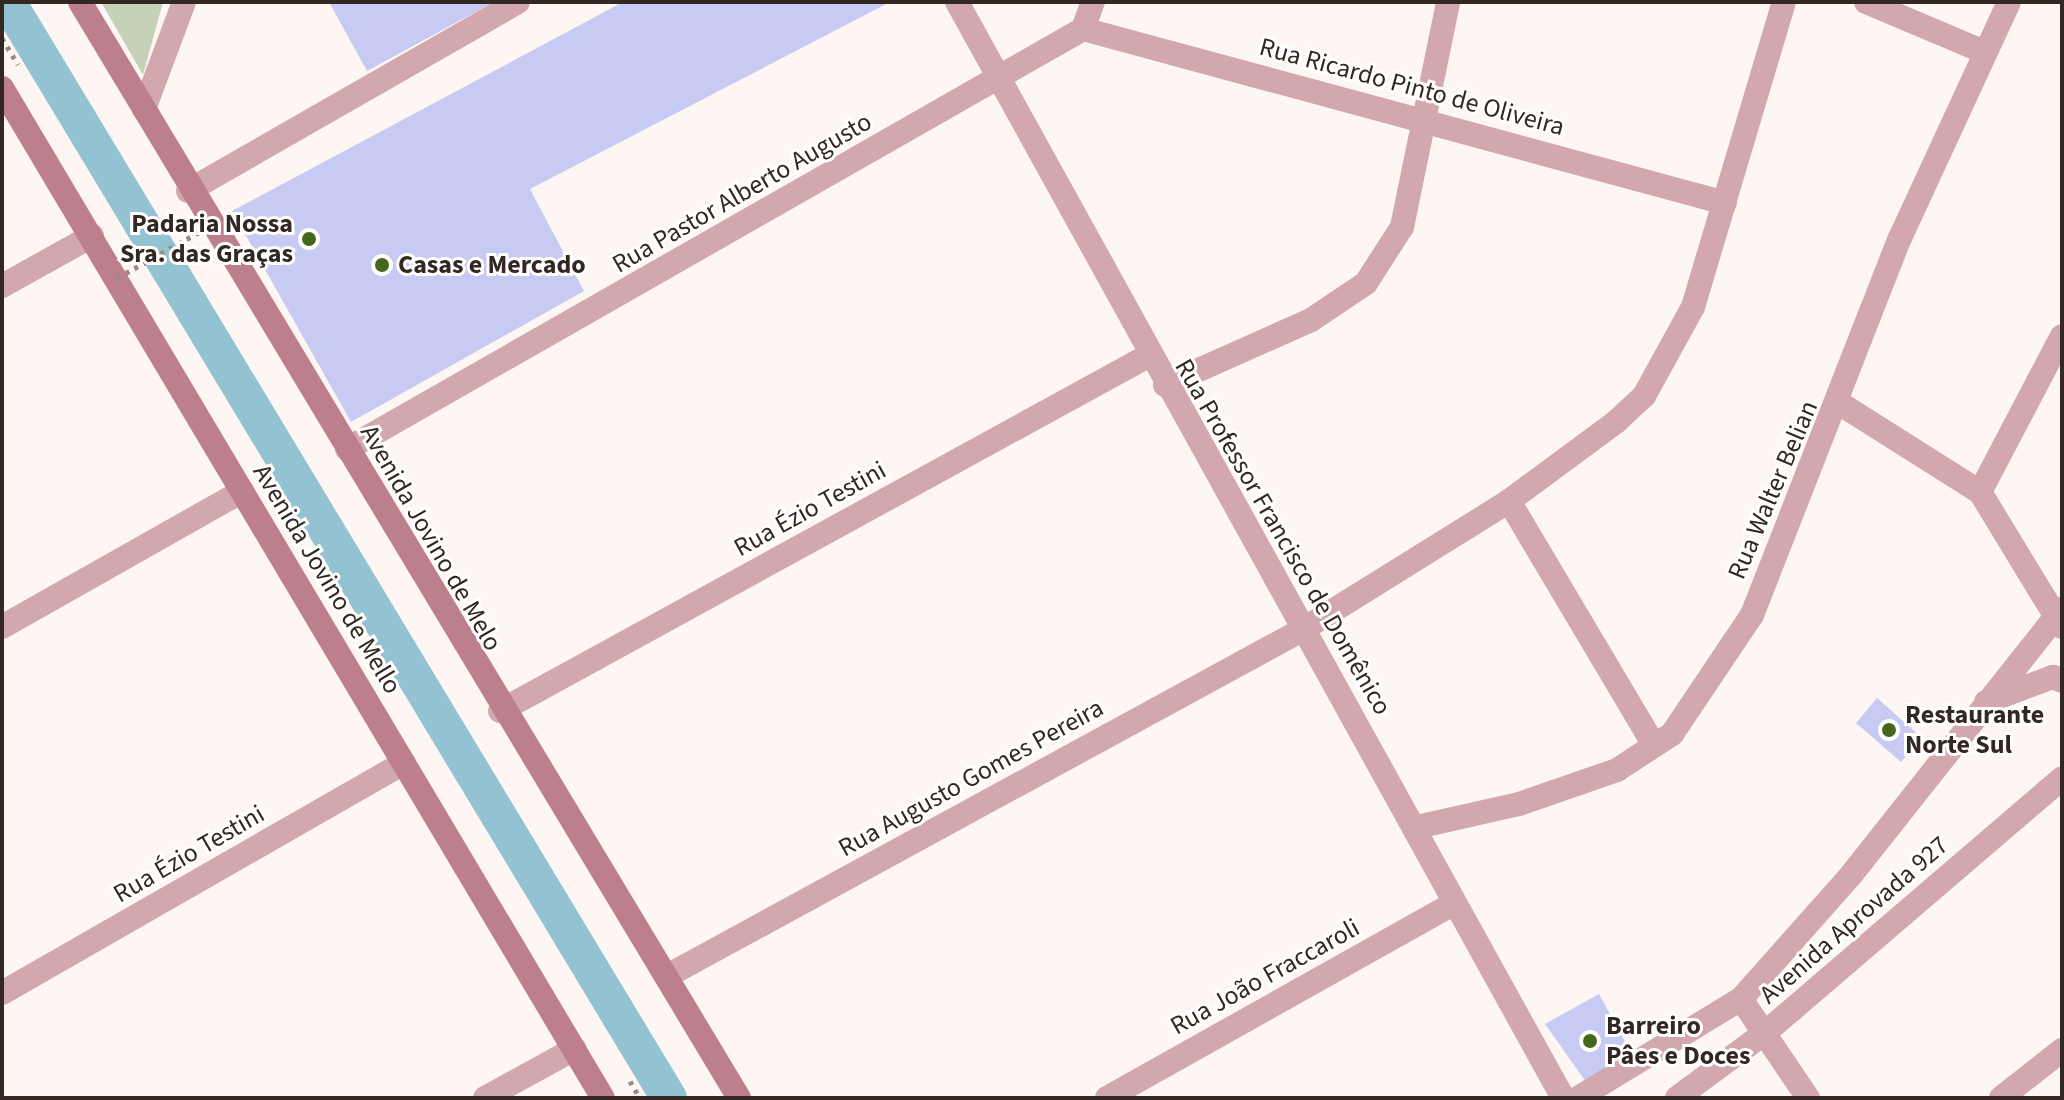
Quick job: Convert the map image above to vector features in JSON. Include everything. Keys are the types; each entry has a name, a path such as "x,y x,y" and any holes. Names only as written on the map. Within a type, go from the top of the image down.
{"main road":[{"name":"Avenida Jovino de Melo","path":"80,2 144,109 188,191 347,449 500,711 667,976 739,1098"},
{"name":"Avenida Jovino de Mello","path":"2,88 603,1098"}],"street":[{"path":"144,109 184,2"},
{"path":"188,191 518,2"},
{"name":"Rua Professor Francisco de Domênico","path":"957,2 1148,356 1417,827 1451,905 1563,1098"},
{"path":"1083,29 1093,2"},
{"path":"1165,385 1311,320 1366,283 1402,227 1427,119 1448,2"},
{"name":"Rua Augusto Gomes Pereira","path":"667,976 1302,630 1509,501 1644,396 1693,307 1784,2"},
{"path":"1866,2 1982,51"},
{"name":"Rua Walter Belian","path":"1417,827 1519,804 1617,770 1672,734 1752,615 1982,51 2009,2"},
{"name":"Rua Pastor Alberto Augusto","path":"347,449 1083,29"},
{"name":"Rua Ricardo Pinto de Oliveira","path":"1083,29 1427,119 1725,203"},
{"path":"2,286 92,236"},
{"path":"1980,492 2062,336"},
{"name":"Rua Ézio Testini","path":"500,711 1148,356"},
{"path":"1578,1098 1741,999 1851,875 1986,702 2060,617 1980,492 1839,403"},
{"path":"2,627 242,491"},
{"path":"1509,501 1654,745"},
{"path":"1986,702 2053,677 2062,681"},
{"name":"Rua Ézio Testini","path":"2,993 404,763"},
{"name":"Avenida Aprovada 927","path":"1677,1098 1766,1032 2062,778"},
{"name":"Rua João Fraccaroli","path":"1107,1098 1451,905"},
{"path":"1741,999 1808,1098"},
{"path":"485,1098 574,1049"},
{"path":"2001,1098 2062,1050"}],"path":[{"path":"117,278 210,226"}],"green space":[{"path":"101,2 163,2 143,75"}],"building":[{"path":"329,2 494,2 367,71"},
{"path":"623,2 890,2 530,189 584,291 351,422 232,211"},
{"name":"Restaurante Norte Sul","path":"1877,698 1922,738 1901,762 1856,723"},
{"name":"Barreiro Pâes e Doces","path":"1599,994 1634,1058 1586,1082 1545,1024"}],"waterway":[{"path":"8,2 669,1098"}],"place":[{"name":"Padaria Nossa Sra. das Graças","path":"309,239"},
{"name":"Casas e Mercado","path":"382,265"},
{"name":"Restaurante Norte Sul","path":"1889,730"},
{"name":"Barreiro Pâes e Doces","path":"1590,1041"}]}
